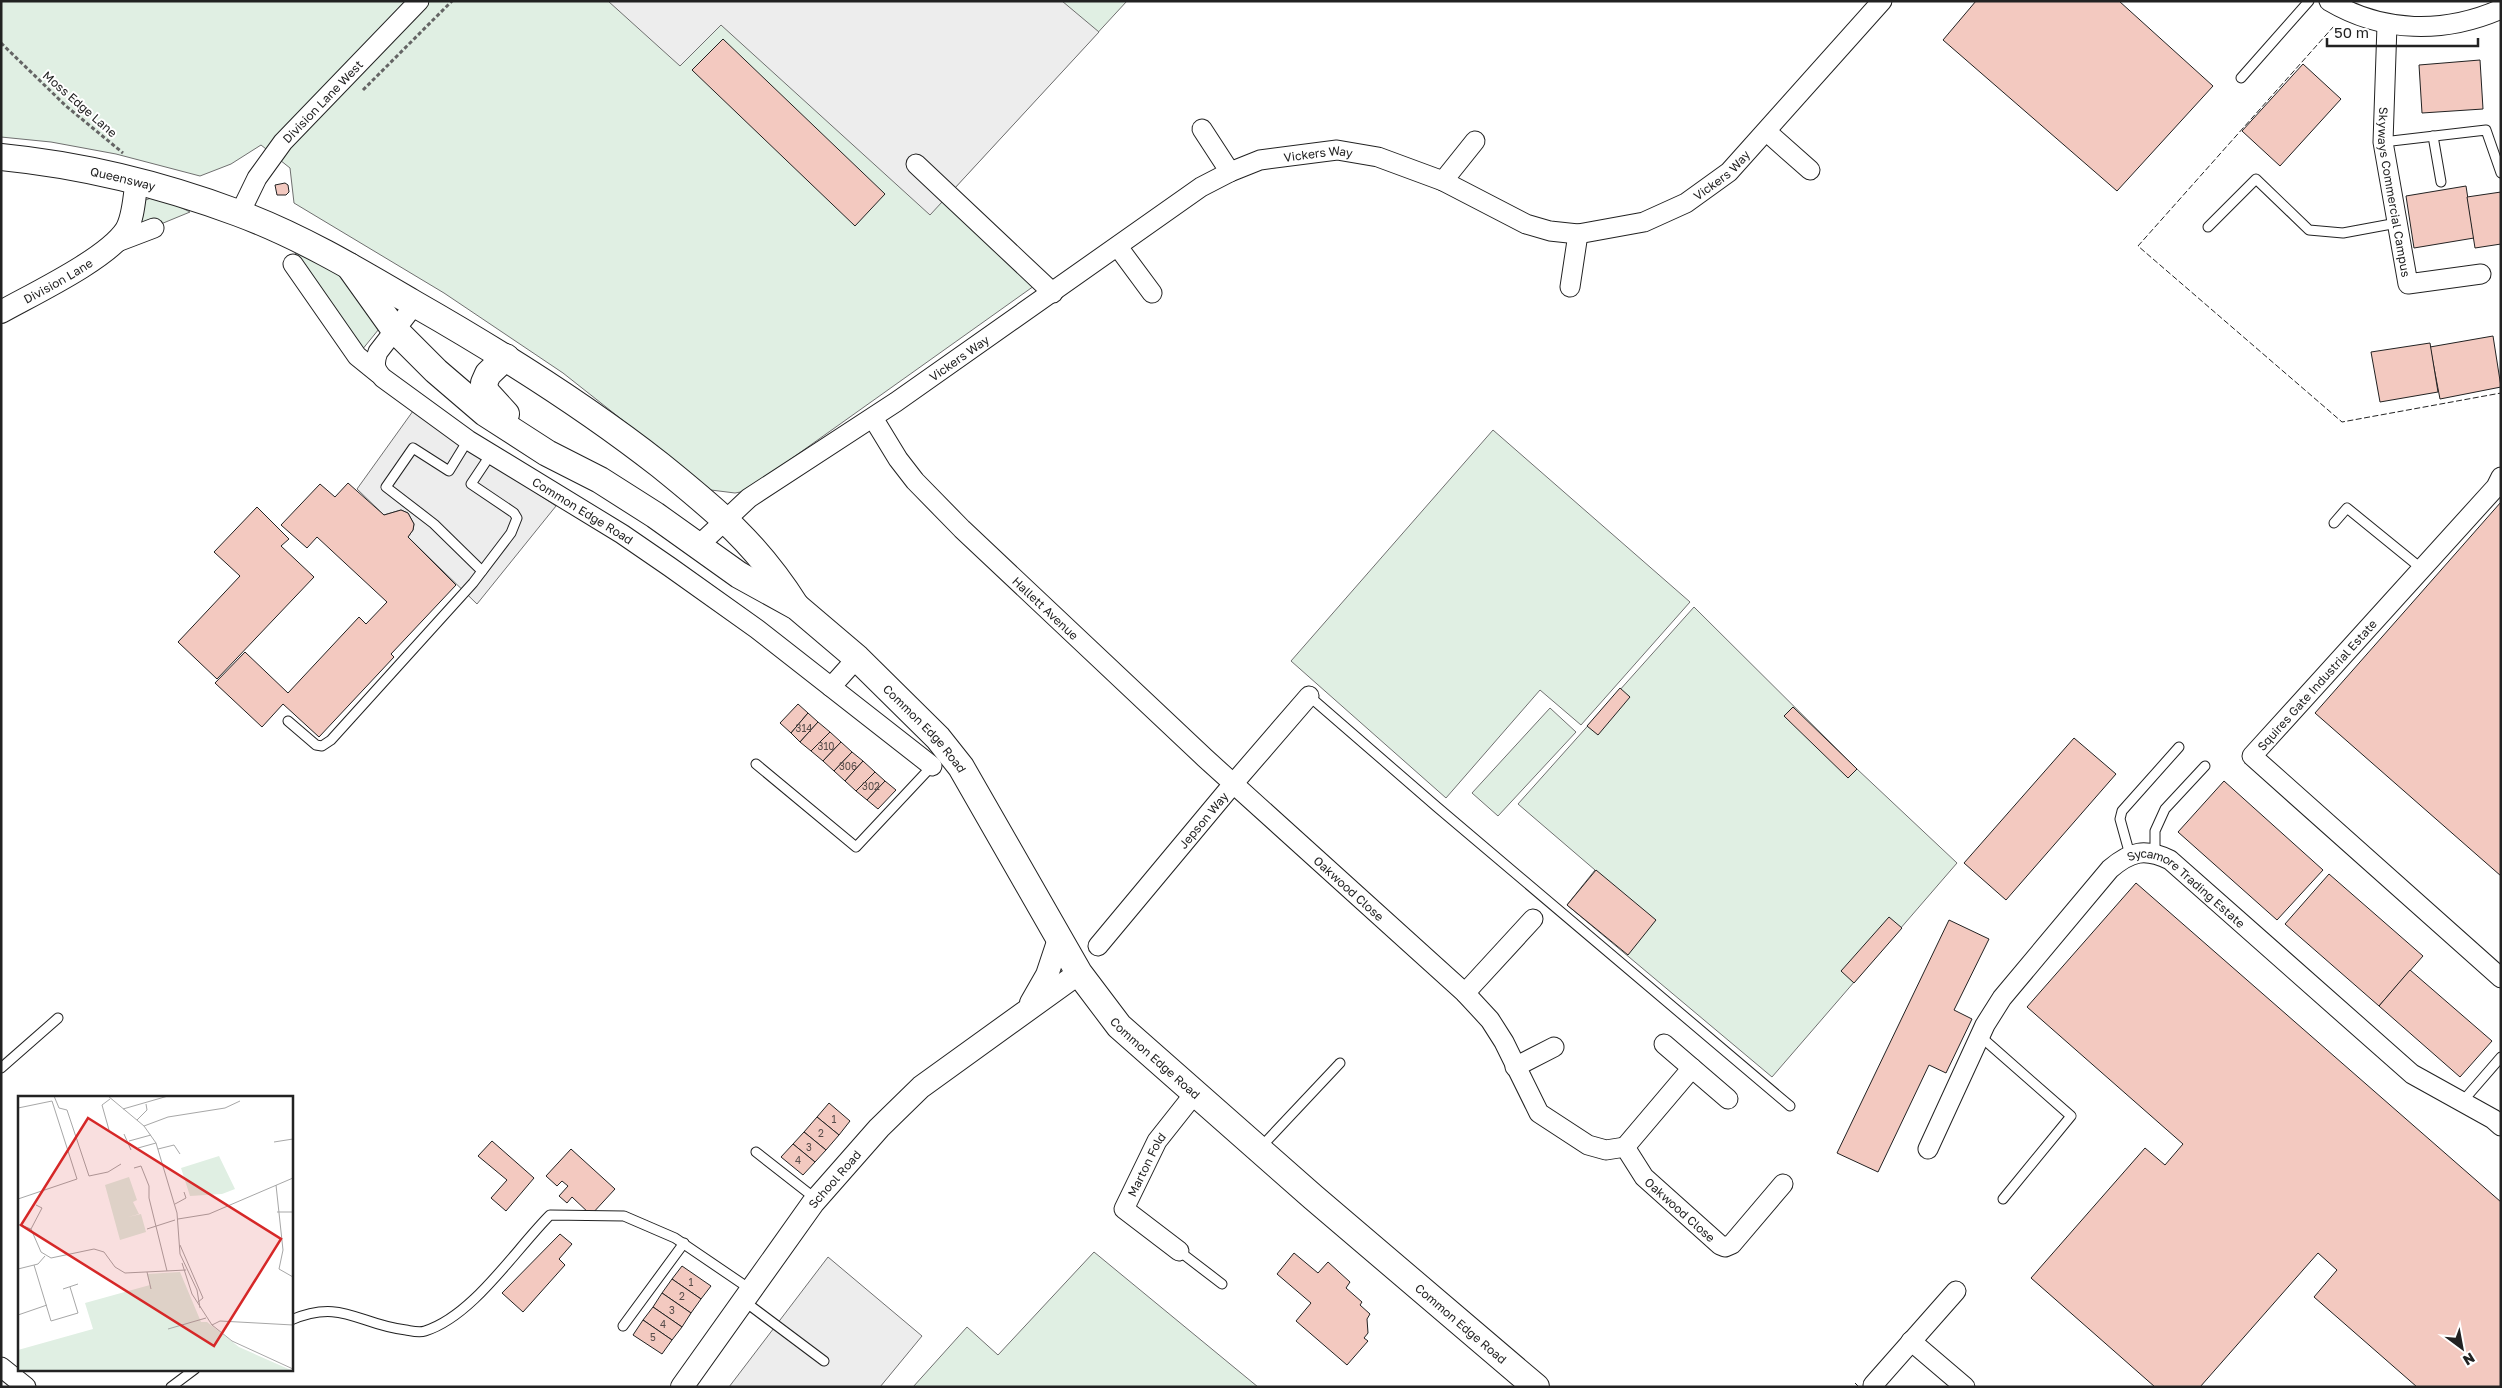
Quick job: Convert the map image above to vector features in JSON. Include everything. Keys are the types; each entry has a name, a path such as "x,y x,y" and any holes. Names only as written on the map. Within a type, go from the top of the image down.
{"main road":[{"name":"Queensway","path":"1,157 35,160 137,181 240,213"},
{"name":"Common Edge Road","path":"240,213 299,238 349,266 506,356 569,398 726,519 780,580 797,607"},
{"name":"Common Edge Road","path":"349,266 394,329 436,371 485,413 547,453 565,460 600,480 699,545 739,575 797,607 857,658 938,738 961,767 1079,972 1119,1026 1536,1387"},
{"path":"506,356 485,378 486,392 510,417 551,444 565,460"}],"street":[{"name":"Division Lane West","path":"240,213 257,178 283,142 419,1"},
{"name":"Vickers Way","path":"726,519 727,504 749,498 873,418 1201,187 1230,172 1260,160 1338,150 1378,157 1443,181 1526,224 1550,231 1578,234 1644,222 1686,203 1729,172 1767,132 1882,1"},
{"path":"2329,1 2348,13 2388,25 2425,28 2461,24 2501,9"},
{"name":"Skyways Commercial Campus","path":"2388,25 2383,142 2408,284 2481,274"},
{"path":"1202,129 1230,172"},
{"path":"1767,132 1810,170"},
{"path":"1443,181 1475,141"},
{"path":"916,164 1053,293"},
{"name":"Division Lane","path":"1,312 87,264 122,235 129,224 137,181"},
{"name":"Division Lane","path":"111,245 154,228"},
{"path":"1570,287 1578,234"},
{"path":"1118,247 1152,293"},
{"name":"Common Edge Road","path":"293,264 357,356 378,373 468,440 654,556 756,629 932,766"},
{"path":"378,373 374,361 378,352 415,304"},
{"name":"Hallett Avenue","path":"873,418 898,459 915,481 1233,784"},
{"name":"Squires Gate Industrial Estate","path":"2501,477 2496,487 2252,756 2501,978"},
{"path":"699,545 726,519 743,518 749,498"},
{"path":"831,687 857,658"},
{"name":"Jepson Way","path":"1098,946 1309,696"},
{"name":"Oakwood Close","path":"1233,784 1465,994 1490,1020 1504,1042 1539,1113 1559,1128 1588,1145 1606,1150 1625,1147 1644,1177 1720,1245 1725,1247 1732,1244 1783,1184"},
{"name":"Sycamore Trading Estate","path":"1928,1149 1980,1036 2002,998 2110,869 2123,858 2130,855 2155,853 2170,860 2412,1074 2501,1126"},
{"path":"1465,994 1533,919"},
{"name":"School Road","path":"1026,1010 1041,988 1059,939"},
{"name":"School Road","path":"682,1387 816,1199 874,1133 921,1087 1079,972"},
{"path":"1664,1044 1728,1099"},
{"path":"1515,1067 1554,1048"},
{"path":"1625,1147 1692,1068"},
{"name":"Marton Fold","path":"1179,1251 1124,1209 1157,1141 1195,1093"},
{"path":"1872,1385 1956,1291"},
{"path":"1911,1341 1965,1387"},
{"path":"4,1372 26,1387"}],"lane":[{"path":"2241,78 2309,1"},
{"path":"2383,142 2486,130 2501,173"},
{"path":"2434,136 2441,182"},
{"path":"2208,227 2256,179 2310,230 2343,233 2397,223"},
{"path":"468,440 449,471 413,448 386,487 434,524 482,571"},
{"path":"288,721 316,745 322,746 331,740 482,571 510,533 517,518 514,513 471,484 491,454"},
{"path":"2334,523 2347,508 2422,569"},
{"path":"1309,696 1790,1106"},
{"path":"2130,855 2120,819 2122,811 2178,748"},
{"path":"756,764 856,847 932,766"},
{"path":"2155,853 2155,831 2165,809 2205,766"},
{"path":"1,1068 58,1018"},
{"path":"1980,1036 2072,1116 2003,1199"},
{"path":"2462,1102 2501,1056"},
{"path":"1259,1149 1340,1063"},
{"path":"756,1152 816,1199"},
{"path":"292,1320 327,1310 354,1315 394,1329 423,1332 450,1320 483,1289 550,1215 624,1216 684,1243 824,1361"},
{"path":"623,1326 684,1243"},
{"path":"1179,1251 1222,1284"},
{"path":"171,1387 194,1370"}],"path":[{"name":"Moss Edge Lane","path":"1,43 66,106 125,154"}],"green space":[{"path":"1,1 1127,1 949,194 1041,281 746,491 735,493 711,490 563,373 444,293 294,203 290,168 261,145 231,164 200,176 116,154 51,142 1,137"},
{"path":"151,198 172,203 190,212 139,233 143,201"},
{"path":"299,238 334,257 383,324 357,356 293,264"},
{"path":"1493,430 1690,602 1581,725 1540,690 1446,798 1291,661"},
{"path":"1694,607 1857,769 1957,863 1772,1077 1567,905 1595,870 1518,804"},
{"path":"1550,708 1576,732 1498,816 1472,793"},
{"path":"1094,1252 1258,1387 913,1387 967,1327 998,1355"}],"shaded area":[{"path":"608,1 1062,1 1099,32 930,215 721,25 680,66"},
{"path":"413,411 556,506 477,604 408,537 413,530 414,524 408,513 401,510 384,515 357,489"},
{"path":"828,1257 922,1336 880,1387 729,1387"}],"building":[{"path":"1976,1 2119,1 2213,86 2117,191 1943,40"},
{"path":"723,39 885,194 855,226 692,70"},
{"path":"2480,60 2483,109 2422,113 2419,65"},
{"path":"2303,64 2341,99 2280,166 2242,131"},
{"path":"285,183 288,185 289,192 286,195 277,195 275,185"},
{"path":"2466,186 2474,238 2414,248 2406,196"},
{"path":"2501,192 2501,244 2475,248 2467,197"},
{"path":"2493,336 2501,387 2440,399 2430,347"},
{"path":"2430,343 2438,392 2380,402 2371,352"},
{"path":"348,483 384,515 401,510 408,513 414,524 413,530 408,537 456,585 391,654 394,657 319,737 283,704 262,727 215,683 245,652 288,693 359,617 366,624 387,602 317,537 307,548 281,525 320,484 335,497"},
{"path":"2501,502 2501,876 2315,713"},
{"path":"257,507 289,539 281,546 314,577 217,679 178,642 240,576 214,552"},
{"path":"1620,688 1630,697 1598,735 1587,726"},
{"path":"798,704 808,713 791,733 780,723"},
{"path":"1793,707 1857,769 1848,778 1784,716"},
{"path":"808,713 818,722 800,742 791,733"},
{"path":"818,722 830,732 811,751 800,742"},
{"path":"830,732 841,742 823,761 811,751"},
{"path":"2074,738 2116,774 2006,900 1964,863"},
{"path":"841,742 852,752 834,771 823,761"},
{"path":"852,752 863,761 845,781 834,771"},
{"path":"863,761 875,772 856,791 845,781"},
{"path":"875,772 885,781 867,800 856,791"},
{"path":"885,781 896,790 878,809 867,800"},
{"path":"2224,781 2323,870 2277,920 2178,832"},
{"path":"1596,870 1656,920 1628,955 1567,905"},
{"path":"2329,874 2423,956 2379,1006 2285,924"},
{"path":"2136,883 2501,1202 2501,1387 2417,1387 2314,1297 2337,1270 2318,1253 2200,1387 2155,1387 2031,1278 2145,1148 2165,1165 2183,1144 2027,1007"},
{"path":"1889,917 1902,928 1854,983 1841,971"},
{"path":"1949,920 1989,939 1954,1010 1972,1019 1946,1073 1929,1065 1878,1172 1837,1153"},
{"path":"2410,970 2492,1041 2460,1077 2379,1006"},
{"path":"829,1103 850,1121 839,1135 817,1117"},
{"path":"817,1117 839,1135 826,1150 804,1132"},
{"path":"804,1132 826,1150 815,1162 793,1144"},
{"path":"492,1141 534,1178 506,1211 491,1198 507,1180 478,1156"},
{"path":"793,1144 815,1162 803,1175 781,1157"},
{"path":"571,1149 615,1189 591,1215 572,1197 567,1203 559,1196 568,1186 562,1181 557,1186 546,1176"},
{"path":"560,1234 572,1244 559,1259 565,1265 523,1312 502,1293"},
{"path":"1294,1253 1318,1273 1328,1262 1350,1282 1346,1288 1362,1302 1360,1305 1370,1314 1367,1319 1368,1333 1364,1338 1368,1341 1347,1365 1296,1321 1311,1303 1277,1274"},
{"path":"682,1266 711,1286 701,1299 672,1279"},
{"path":"672,1279 701,1299 691,1313 662,1293"},
{"path":"662,1293 691,1313 682,1327 653,1307"},
{"path":"653,1307 682,1327 672,1340 643,1320"},
{"path":"643,1320 672,1340 662,1354 633,1335"}],"fence":[{"path":"2334,26 2138,246 2342,422 2501,393"},
{"path":"1855,1383 1859,1387"}]}
